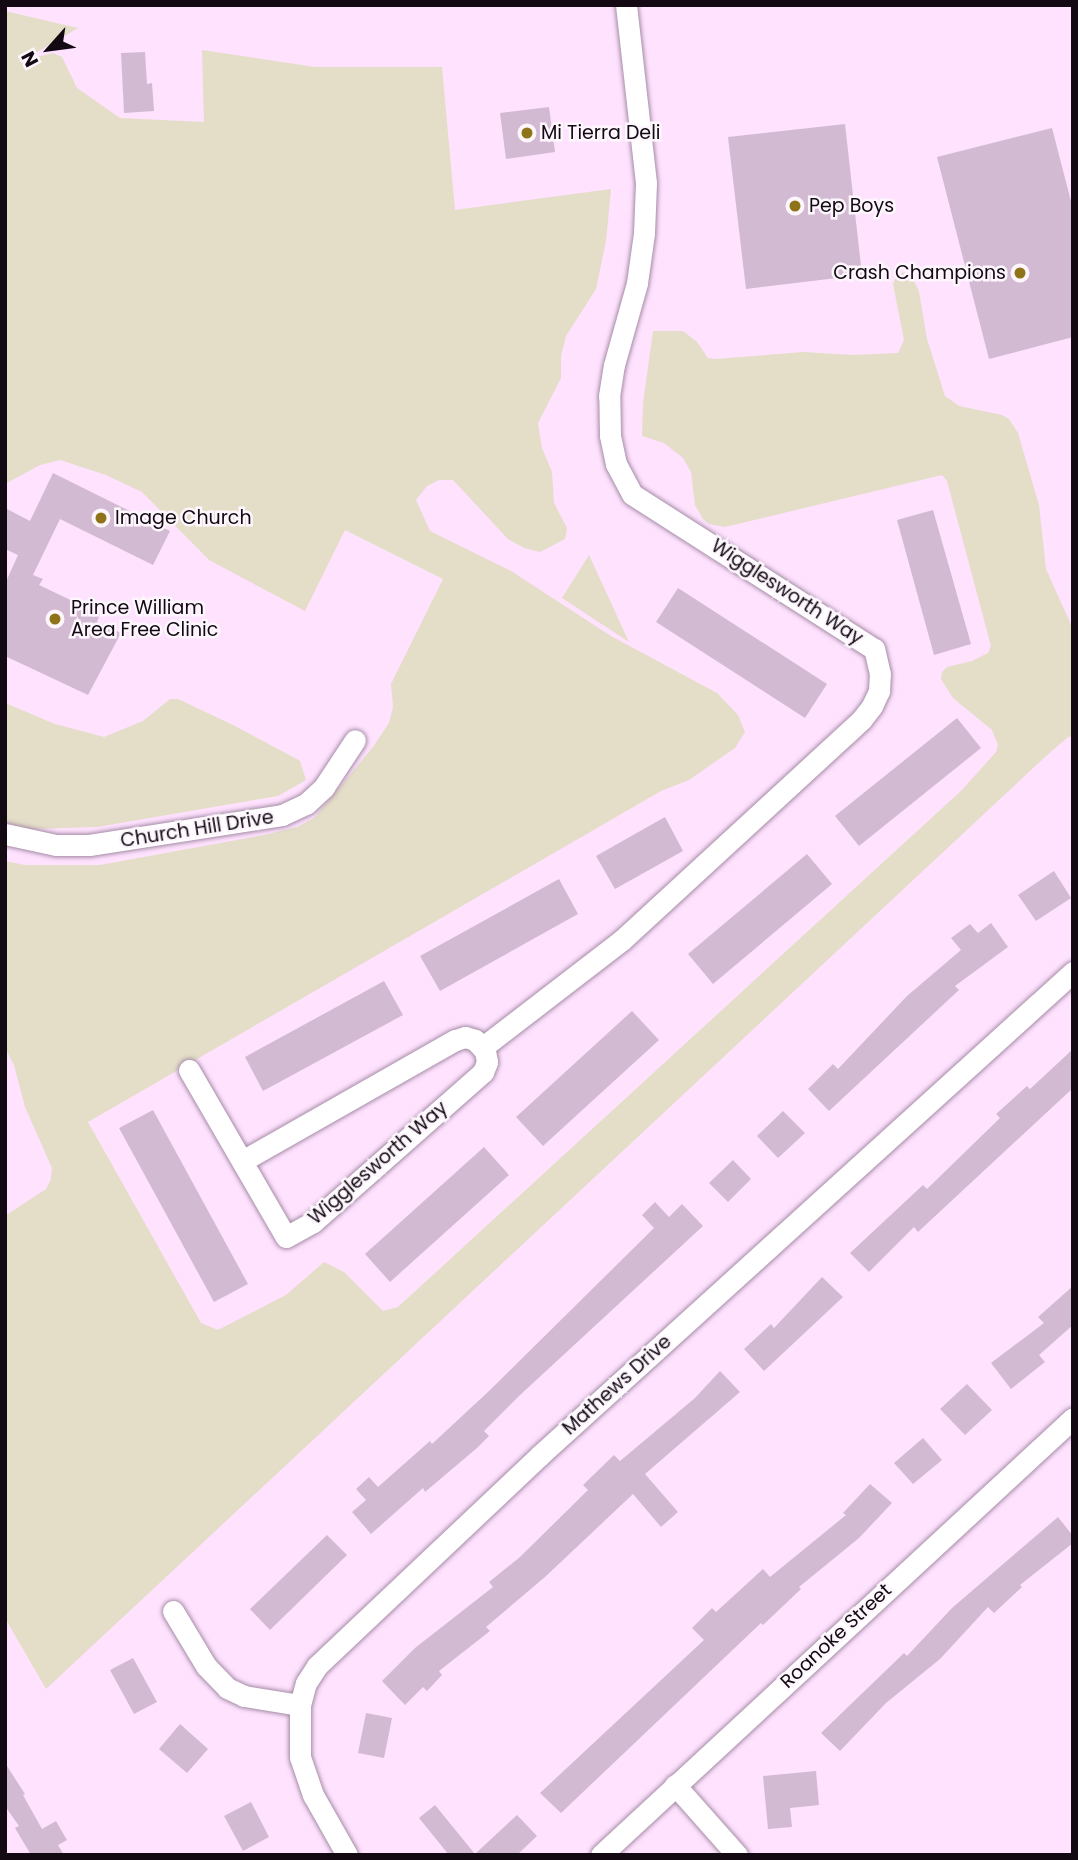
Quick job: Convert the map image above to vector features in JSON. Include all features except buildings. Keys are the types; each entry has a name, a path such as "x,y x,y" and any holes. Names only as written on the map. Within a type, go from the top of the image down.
{"street":[{"name":"Wigglesworth Way","path":"189,1070 286,1237 313,1222 483,1072 487,1062 483,1047 622,940 862,719 879,691 880,674 874,649 632,494 616,464 610,435 610,396 614,365 638,283 646,183 626,5"},
{"name":"Church Hill Drive","path":"5,834 56,845 89,845 282,816 306,804 324,787 355,740"},
{"name":"Mathews Drive","path":"347,1855 303,1771 298,1746 300,1705 306,1683 324,1658 580,1418 1073,972"},
{"path":"242,1161 454,1040 465,1037 475,1040 483,1047"},
{"name":"Roanoke Street","path":"601,1855 1073,1418"},
{"path":"173,1611 206,1666 228,1688 244,1696 300,1705"},
{"path":"675,1785 737,1855"}],"shaded area":[{"path":"5,11 78,28 24,60 53,53 62,57 77,88 120,118 204,122 202,50 315,67 442,67 455,210 611,189 606,241 596,289 566,336 561,356 561,378 538,423 542,448 552,472 554,503 567,528 565,539 540,552 524,548 508,539 453,480 439,480 427,486 416,500 430,531 511,571 611,636 717,693 738,715 745,732 735,748 689,780 661,791 88,1122 201,1323 218,1330 286,1295 324,1262 344,1272 383,1311 398,1307 962,790 996,752 998,745 992,730 953,698 941,679 942,672 947,667 972,661 988,653 991,646 947,481 942,475 725,527 709,524 695,505 691,472 683,458 664,443 642,436 643,403 653,331 683,331 697,342 708,358 715,359 804,352 852,355 898,353 904,340 893,284 896,277 904,272 911,275 919,291 927,339 945,396 959,406 1002,415 1009,419 1018,433 1039,505 1046,569 1073,629 1073,736 1068,737 1045,757 46,1689 5,1618 5,1216 46,1189 52,1168 25,1107 14,1065 5,1048 5,861 25,865 100,865 264,835 297,827 314,818 373,747 389,723 393,707 391,684 443,579 345,530 305,611 209,560 142,492 106,475 60,460 40,465 5,484"},
{"path":"589,555 629,642 562,598"},
{"path":"170,699 178,699 233,725 300,761 306,780 278,796 97,827 32,829 5,823 5,703 55,724 104,737 143,721"}],"place":[{"name":"Mi Tierra Deli","path":"527,133"},
{"name":"Pep Boys","path":"795,206"},
{"name":"Crash Champions","path":"1020,273"},
{"name":"Image Church","path":"101,518"},
{"name":"Prince William Area Free Clinic","path":"55,619"}]}
